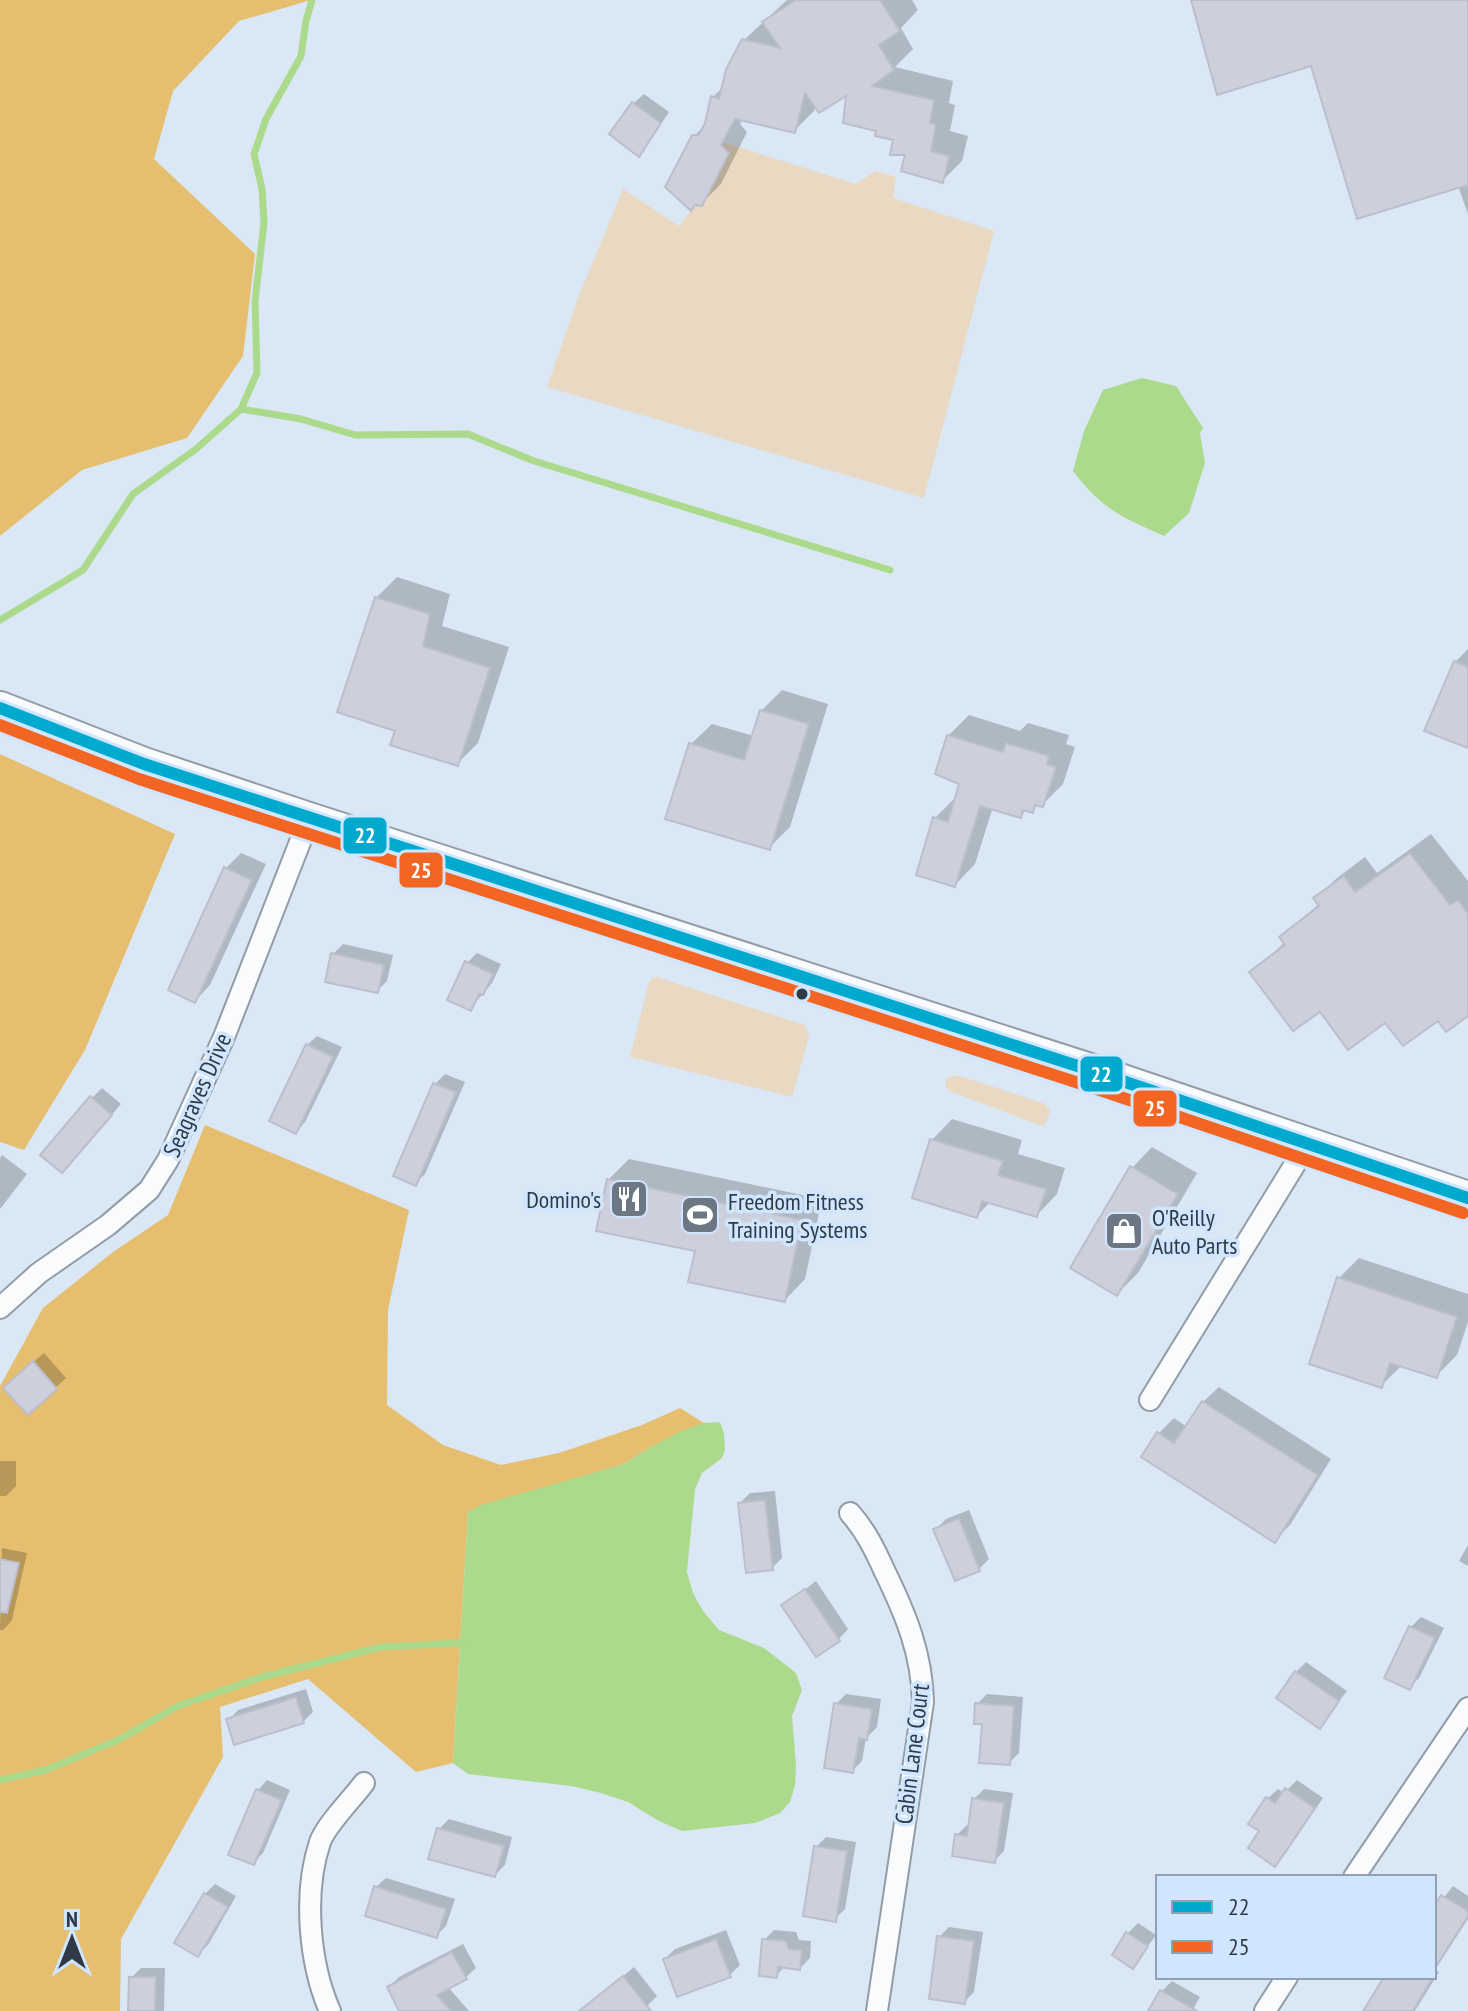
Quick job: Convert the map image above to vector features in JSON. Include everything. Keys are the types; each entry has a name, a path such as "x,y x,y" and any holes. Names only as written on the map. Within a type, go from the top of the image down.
{"highway":[{"path":"0,708 131,759 309,819 965,1030 1468,1198"}],"street":[{"name":"Seagraves Drive","path":"0,1308 39,1273 108,1225 149,1190 168,1160 224,1037 309,819"},
{"path":"1150,1400 1308,1143"},
{"name":"Cabin Lane Court","path":"850,1513 865,1529 906,1614 923,1677 923,1702 877,2011"},
{"path":"1355,1875 1468,1708"},
{"path":"330,2011 314,1966 311,1889 321,1840 364,1783"},
{"path":"1265,2011 1286,1979"}],"shaded area":[{"path":"0,0 311,0 239,21 173,91 154,159 255,254 243,356 187,438 82,470 0,536"},
{"path":"723,142 855,184 876,171 896,177 893,198 994,231 924,498 547,387 578,298 623,189 679,226 695,205 702,206 728,153 721,145"},
{"path":"1142,378 1176,386 1203,428 1200,433 1205,463 1189,513 1164,536 1113,511 1073,471 1084,431 1103,390"},
{"path":"0,754 175,834 85,1050 24,1150 0,1142"},
{"path":"657,977 804,1025 809,1036 792,1097 630,1057 649,983"},
{"path":"957,1075 1045,1104 1050,1111 1045,1125 950,1091 946,1087 946,1079"},
{"path":"205,1125 409,1210 388,1310 387,1405 443,1445 501,1465 559,1453 642,1425 680,1408 704,1423 649,1448 624,1464 468,1512 453,1763 416,1772 308,1679 220,1707 223,1757 121,1939 120,2011 0,2011 0,1386 43,1308 113,1252 168,1215"},
{"path":"720,1422 725,1450 722,1458 702,1473 695,1489 687,1572 693,1593 719,1630 764,1648 796,1673 802,1690 792,1716 796,1766 790,1802 780,1813 755,1823 682,1831 628,1802 601,1793 571,1786 468,1774 453,1763 468,1512 481,1505 624,1464 681,1431 704,1423"}],"building":[{"path":"796,0 880,0 900,31 879,45 894,70 872,86 934,100 930,123 936,125 931,151 949,156 943,183 901,171 905,155 890,155 893,140 875,136 876,131 843,123 846,96 819,113 805,93 795,133 735,119 721,145 729,153 702,206 695,205 691,211 665,187 692,135 699,135 711,96 719,99 726,69 742,39 780,48 762,22"},
{"path":"1191,0 1468,0 1468,185 1357,219 1311,66 1217,95"},
{"path":"632,102 661,123 639,157 609,134"},
{"path":"375,597 430,614 423,646 490,668 458,766 390,745 395,731 337,712"},
{"path":"1454,661 1468,667 1468,748 1424,731"},
{"path":"760,710 809,724 770,850 665,819 689,743 744,760"},
{"path":"947,735 1003,752 1006,743 1049,756 1047,764 1056,767 1043,807 1035,805 1033,813 1023,810 1021,818 980,806 955,887 916,875 933,817 948,822 959,784 935,774"},
{"path":"1410,853 1450,905 1458,900 1468,914 1468,1016 1446,1032 1438,1021 1403,1046 1385,1023 1348,1050 1320,1012 1293,1031 1249,972 1285,945 1279,937 1319,906 1313,898 1344,876 1355,892"},
{"path":"224,867 252,880 195,1003 168,990"},
{"path":"331,953 384,965 378,993 325,982"},
{"path":"465,961 493,974 471,1011 447,1000"},
{"path":"306,1044 333,1057 296,1134 269,1121"},
{"path":"433,1083 456,1092 416,1186 393,1176"},
{"path":"90,1096 112,1115 62,1173 40,1155"},
{"path":"930,1139 1003,1161 998,1175 1046,1189 1037,1217 982,1201 977,1218 912,1198"},
{"name":"O'Reilly Auto Parts","path":"1130,1166 1178,1194 1117,1296 1070,1268"},
{"path":"607,1179 802,1220 785,1302 688,1282 695,1251 596,1231"},
{"path":"1337,1277 1457,1317 1437,1378 1390,1363 1382,1388 1309,1364"},
{"path":"33,1361 57,1389 28,1415 3,1388"},
{"path":"1202,1401 1318,1475 1275,1543 1141,1457 1157,1432 1174,1443"},
{"path":"765,1500 773,1570 746,1573 738,1503"},
{"path":"959,1518 980,1571 955,1581 933,1529"},
{"path":"0,1559 19,1563 7,1613 0,1612"},
{"path":"805,1589 840,1641 816,1657 781,1605"},
{"path":"1409,1626 1435,1638 1410,1690 1384,1678"},
{"path":"1295,1671 1339,1701 1320,1729 1276,1698"},
{"path":"296,1697 304,1723 234,1745 226,1719"},
{"path":"834,1703 872,1709 867,1740 859,1738 853,1773 824,1768"},
{"path":"975,1703 1014,1706 1010,1765 979,1763 982,1724 974,1724"},
{"path":"1285,1788 1315,1808 1275,1867 1248,1848 1259,1831 1248,1824 1266,1797 1275,1803"},
{"path":"256,1789 282,1800 254,1865 228,1855"},
{"path":"972,1798 1004,1803 995,1863 952,1856 955,1834 967,1836"},
{"path":"437,1828 504,1846 495,1877 428,1859"},
{"path":"814,1846 847,1851 836,1922 803,1916"},
{"path":"374,1886 446,1909 437,1938 365,1916"},
{"path":"204,1893 228,1907 198,1957 174,1943"},
{"path":"1441,1895 1468,1911 1468,1916 1436,1966 1436,1903"},
{"path":"1126,1932 1148,1946 1133,1969 1112,1955"},
{"path":"937,1936 974,1941 965,2004 929,1999"},
{"path":"716,1939 731,1977 677,1997 663,1959"},
{"path":"762,1939 786,1941 789,1949 802,1950 800,1970 778,1967 777,1978 759,1976"},
{"path":"452,1952 467,1979 437,1995 451,2011 399,2011 387,1987"},
{"path":"623,1976 651,2011 579,2011"},
{"path":"129,1977 156,1977 155,2011 128,2011"},
{"path":"1383,1979 1432,1979 1413,2011 1363,2011"},
{"path":"1160,1990 1197,2011 1148,2011"}],"waterway":[{"path":"241,409 257,373 255,302 264,222 262,189 254,154 266,119 301,56 312,0"},
{"path":"0,620 83,570 133,494 196,449 241,409 301,419 355,435 468,434 534,461 890,570"},
{"path":"0,1780 46,1770 118,1740 178,1706 262,1677 381,1647 461,1643"}],"transit line":[{"name":"22","path":"0,708 144,764 1093,1071 1468,1198"},
{"name":"25","path":"0,725 139,779 1088,1086 1463,1213"}],"place":[{"name":"Domino's","path":"629,1199"},
{"name":"Freedom Fitness Training Systems","path":"700,1215"},
{"name":"O'Reilly Auto Parts","path":"1124,1231"}]}
